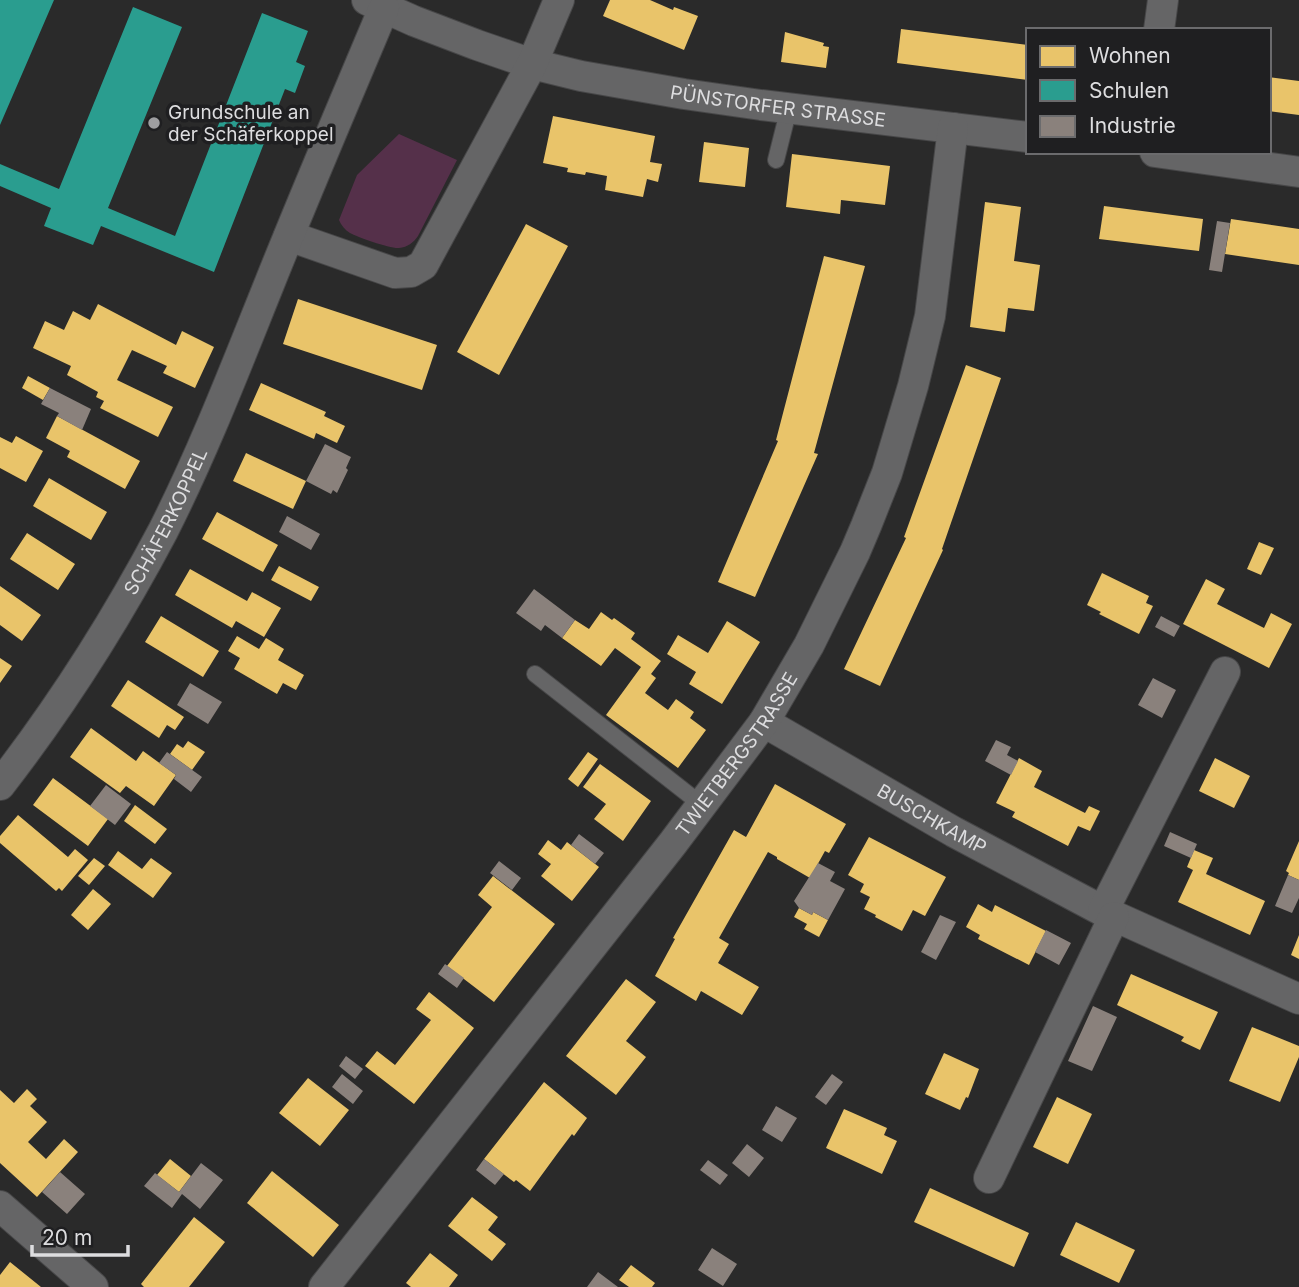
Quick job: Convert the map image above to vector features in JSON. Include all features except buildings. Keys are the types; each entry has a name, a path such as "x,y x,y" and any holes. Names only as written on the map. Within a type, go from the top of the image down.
{"street":[{"path":"289,236 395,272 411,272 423,265 531,64 559,0"},
{"path":"1159,28 1163,0"},
{"name":"PÜNSTORFER STRASSE","path":"376,4 414,21 531,64 581,76 684,94 1026,137"},
{"name":"SCHÄFERKOPPEL","path":"0,785 82,668 164,529 215,415 289,236 376,4"},
{"name":"TWIETBERGSTRASSE","path":"324,1287 702,805 764,722 809,645 855,552 879,495 913,386 929,316 953,128"},
{"path":"1169,154 1299,172"},
{"path":"989,1178 1109,914 1225,672"},
{"name":"BUSCHKAMP","path":"764,722 954,832 1109,914 1299,999"},
{"path":"0,1206 93,1287"}],"lane":[{"path":"776,160 789,108"},
{"path":"535,674 702,805"}],"shaded area":[{"path":"399,134 457,160 418,236 405,247 395,248 348,232 339,220 357,175"}],"place":[{"name":"Grundschule an der Schäferkoppel","path":"154,123"}]}
